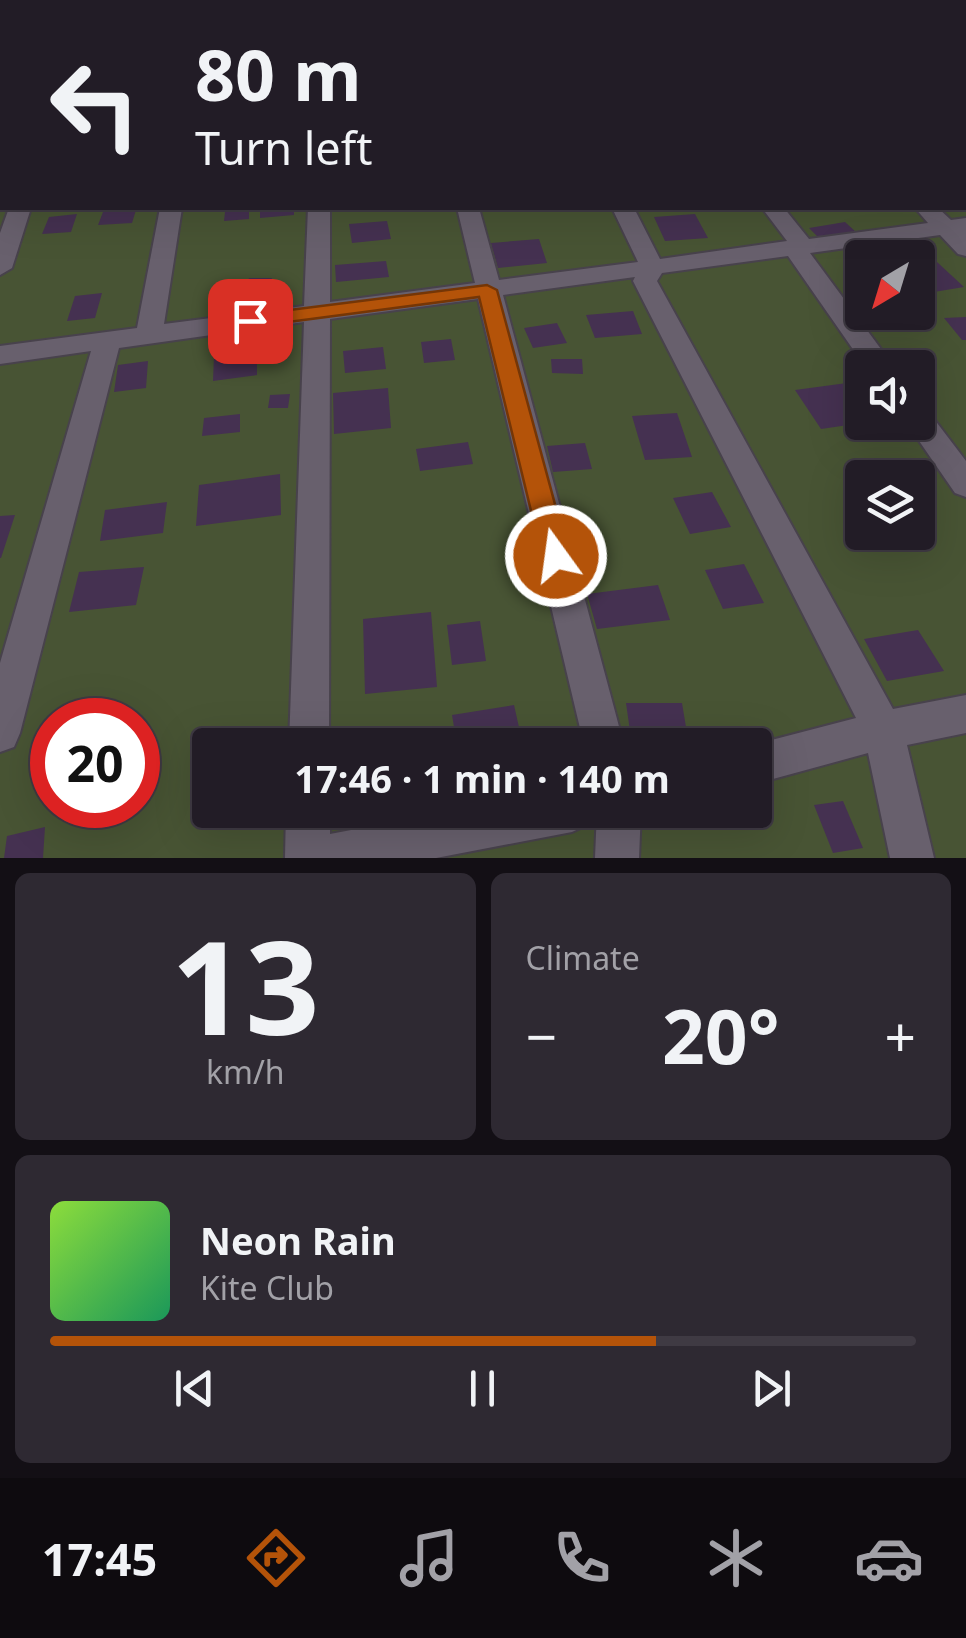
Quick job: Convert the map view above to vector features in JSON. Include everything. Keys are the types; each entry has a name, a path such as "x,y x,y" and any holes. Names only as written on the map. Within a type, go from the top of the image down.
{"lane":[{"path":"0,268 19,210"},
{"path":"149,338 171,210"},
{"path":"309,728 318,210"},
{"path":"468,210 600,728"},
{"path":"624,210 654,268"},
{"path":"774,210 869,350"},
{"path":"929,210 957,227 966,249"},
{"path":"0,355 957,227"},
{"path":"654,268 645,282 883,730 912,858"},
{"path":"0,733 107,342"},
{"path":"934,440 966,485"},
{"path":"772,759 883,730 966,714"},
{"path":"307,858 308,828"},
{"path":"320,858 478,828"},
{"path":"617,858 618,828"}],"green space":[{"path":"0,210 966,210 966,858 0,858"}],"building":[{"path":"136,210 132,223 98,225 103,212"},
{"path":"249,210 249,219 224,221 225,212"},
{"path":"260,210 294,210 294,215 260,218"},
{"path":"77,214 71,232 42,234 49,217"},
{"path":"695,214 708,238 665,241 654,217"},
{"path":"387,221 391,239 352,243 349,224"},
{"path":"845,222 856,232 819,238 809,228"},
{"path":"539,239 547,263 498,268 491,243"},
{"path":"386,261 389,277 336,282 335,265"},
{"path":"937,262 964,287 935,292"},
{"path":"249,278 272,278 268,295 243,295"},
{"path":"102,293 95,318 67,321 75,296"},
{"path":"633,311 642,334 595,338 586,315"},
{"path":"966,317 966,340 962,340 944,318"},
{"path":"557,323 567,343 533,348 524,328"},
{"path":"451,339 455,360 424,363 421,342"},
{"path":"383,347 386,369 345,373 343,351"},
{"path":"257,351 257,375 213,381 214,356"},
{"path":"551,359 582,359 583,374 552,373"},
{"path":"148,361 146,388 114,392 118,365"},
{"path":"845,383 845,425 821,429 795,390"},
{"path":"388,388 391,428 334,434 333,393"},
{"path":"290,394 288,408 268,408 270,395"},
{"path":"677,413 692,457 645,460 632,416"},
{"path":"240,414 240,432 202,436 204,418"},
{"path":"468,442 473,464 420,471 416,449"},
{"path":"585,443 592,469 553,472 547,446"},
{"path":"280,474 281,515 196,526 199,485"},
{"path":"712,492 731,527 690,534 673,498"},
{"path":"167,502 163,533 100,541 105,510"},
{"path":"15,515 1,558 0,558 0,516"},
{"path":"744,564 764,603 723,609 705,570"},
{"path":"144,567 136,605 69,612 79,572"},
{"path":"658,585 670,620 597,629 587,594"},
{"path":"431,612 437,687 365,694 363,619"},
{"path":"480,621 486,661 452,665 447,625"},
{"path":"918,630 944,671 887,681 864,639"},
{"path":"626,703 682,703 686,728 630,728"},
{"path":"514,705 519,728 454,728 452,715"},
{"path":"843,801 863,848 833,853 814,805"},
{"path":"45,828 43,858 4,858 7,836"}],"route":[{"path":"250,321 487,290 556,556"}]}
